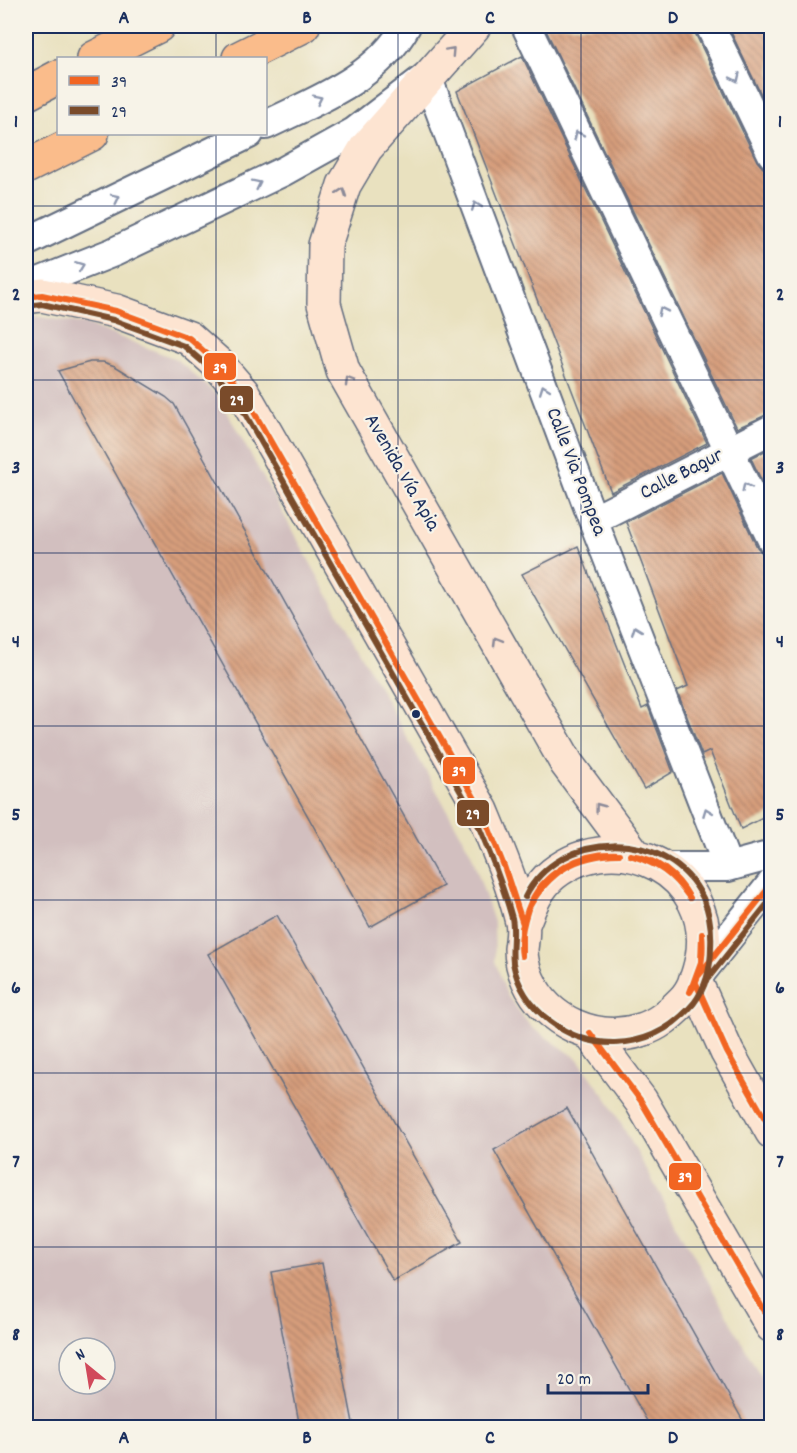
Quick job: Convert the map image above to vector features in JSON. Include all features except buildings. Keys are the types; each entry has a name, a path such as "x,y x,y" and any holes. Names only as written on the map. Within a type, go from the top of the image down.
{"highway":[{"path":"96,57 158,26"},
{"path":"241,57 303,26"},
{"path":"26,94 57,78"},
{"path":"26,167 90,135"}],"street":[{"path":"267,124 340,88 373,66 396,43 405,26"},
{"name":"Avenida Vía Apia","path":"474,26 427,76 366,148 344,185 325,245 324,304 343,371 567,764 634,854"},
{"path":"526,26 771,540"},
{"path":"710,26 771,154"},
{"path":"26,287 114,252 284,171 354,132 427,76"},
{"name":"Calle Via Pompea","path":"427,76 593,520 728,867"},
{"path":"26,242 247,135"},
{"path":"26,297 42,295 116,311 189,338 217,363 243,393 482,811 504,866 523,924"},
{"name":"Calle Bagur","path":"593,520 771,429"},
{"path":"771,883 697,978 686,999 667,1017 643,1030 616,1036 590,1033 564,1022 543,1003 528,979 521,952 523,924 533,897 552,875 576,860 605,852 634,854 663,867 686,888 700,914 704,945 697,978 727,1052 771,1132"},
{"path":"663,867 728,867 771,855"},
{"path":"590,1033 641,1101 771,1326"}],"shaded area":[{"path":"35,316 86,324 176,359 218,396 471,853 494,922 495,961 507,995 531,1027 577,1058 608,1100 771,1395 772,1427 26,1428 26,319"}],"transit line":[{"name":"39","path":"26,297 42,295 116,311 189,338 217,363 243,393 482,811 504,866 523,924"},
{"name":"29","path":"27,306 42,304 113,320 184,346 211,369 236,398 474,815 512,918 513,963 518,980 537,1009 564,1031 580,1038 615,1043 638,1040 659,1032 686,1012 698,997 705,983 710,962 709,916 703,898 687,875 666,858 641,849 614,845 587,849 562,858 541,875 525,897"},
{"name":"39","path":"528,909 543,884 564,866 591,856 619,854"},
{"name":"39","path":"528,909 545,885 565,868 590,858 619,854"},
{"name":"39","path":"630,855 649,860 665,869 679,882 690,898"},
{"name":"39","path":"630,855 664,870 690,898"},
{"name":"39","path":"699,975 772,884"},
{"name":"29","path":"706,981 772,898"},
{"name":"39","path":"522,956 522,932 528,909"},
{"name":"39","path":"522,956 522,928 528,909"},
{"name":"39","path":"690,992 701,962 702,934"},
{"name":"39","path":"690,992 701,964 702,934"},
{"name":"39","path":"695,981 727,1052 772,1131"},
{"name":"39","path":"590,1033 641,1101 772,1325"}]}
